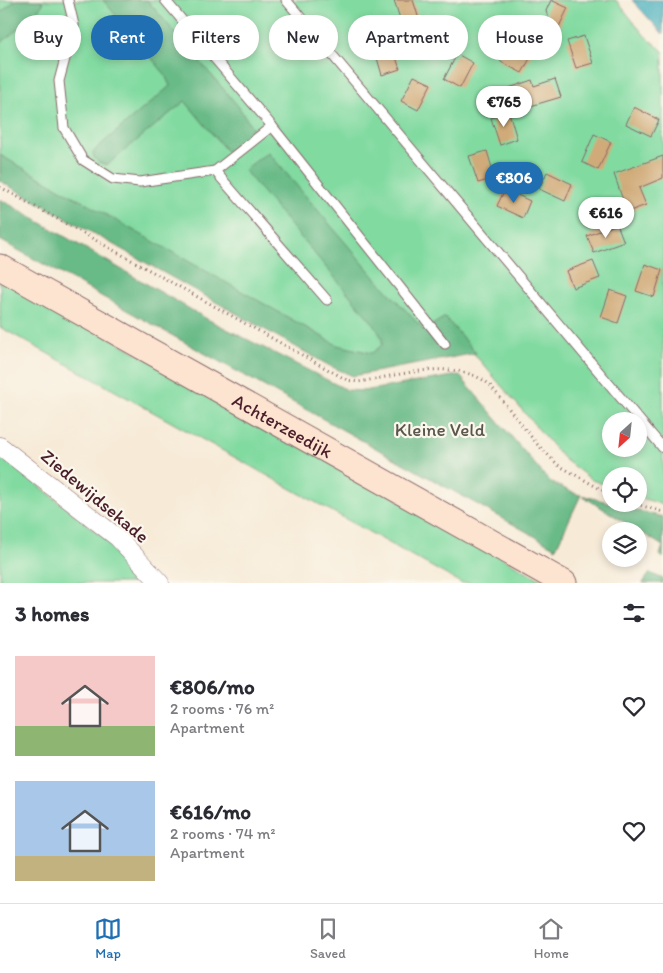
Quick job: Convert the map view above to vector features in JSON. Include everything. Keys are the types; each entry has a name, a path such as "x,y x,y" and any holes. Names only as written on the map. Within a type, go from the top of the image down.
{"main road":[{"name":"Achterzeedijk","path":"0,267 564,583"}],"street":[{"name":"Ziedewijdsekade","path":"0,446 118,538 160,583"}],"lane":[{"path":"68,0 74,25 59,81 64,128 83,160 114,179 140,182 215,171 272,126"},
{"path":"165,0 272,126 445,344"},
{"path":"286,0 663,448"},
{"path":"215,171 327,300"}],"path":[{"path":"0,187 347,380 358,382 434,370 456,371 481,378 490,385 536,444 558,465 602,490"},
{"path":"647,507 663,512"}],"green space":[{"path":"0,0 616,0 645,36 663,51 663,505 647,500 647,467 602,467 602,484 592,480 564,459 464,342 343,366 0,173"},
{"path":"16,0 42,0 43,4 34,15 15,15 15,31 0,44 0,13"},
{"path":"103,0 147,0 160,15 116,15"},
{"path":"163,19 173,30 173,60 199,60 238,106 255,132 229,154 185,101 107,165 97,161 93,153 98,147 170,86 164,73 153,60 163,60"},
{"path":"268,152 373,275 424,330 445,317 476,353 353,376 330,366 0,181 0,155 337,345 372,353 382,345 382,338 373,323 244,170"},
{"name":"Kleine Veld","path":"0,199 207,319 347,390 363,391 459,375 550,482 581,495 556,548 0,240"},
{"path":"0,276 547,583 461,583 0,327"},
{"path":"0,454 125,555 150,583 0,583"},
{"path":"581,495 602,501 602,508"},
{"path":"608,512 643,512 663,517 663,546 647,536 647,522 624,522"},
{"path":"663,546 663,558 660,555"},
{"path":"650,573 663,579 663,583 643,583"}],"water":[{"path":"632,0 663,0 663,34"}],"building":[{"path":"394,0 413,0 418,15 399,15"},
{"path":"551,0 568,8 562,20 562,15 547,15 546,11"},
{"path":"584,36 593,63 576,68 567,41"},
{"path":"378,60 397,60 400,69 382,75"},
{"path":"454,60 468,60 473,63 460,88 444,79"},
{"path":"500,60 529,60 522,73"},
{"path":"414,76 431,84 418,110 401,101"},
{"path":"555,79 561,97 517,110 509,88 532,80 534,86"},
{"path":"634,107 659,120 651,136 626,124"},
{"path":"509,112 517,139 500,145 491,118"},
{"path":"594,134 611,142 598,170 582,162"},
{"path":"487,151 495,178 478,183 469,156"},
{"path":"663,156 663,178 639,188 646,205 627,212 614,174"},
{"path":"547,172 572,184 565,201 539,189"},
{"path":"505,189 530,201 523,218 497,206"},
{"path":"617,224 624,242 594,253 587,236"},
{"path":"593,261 600,278 573,288 566,271"},
{"path":"645,264 662,270 654,297 636,291"},
{"path":"610,290 627,296 618,323 601,317"}]}
